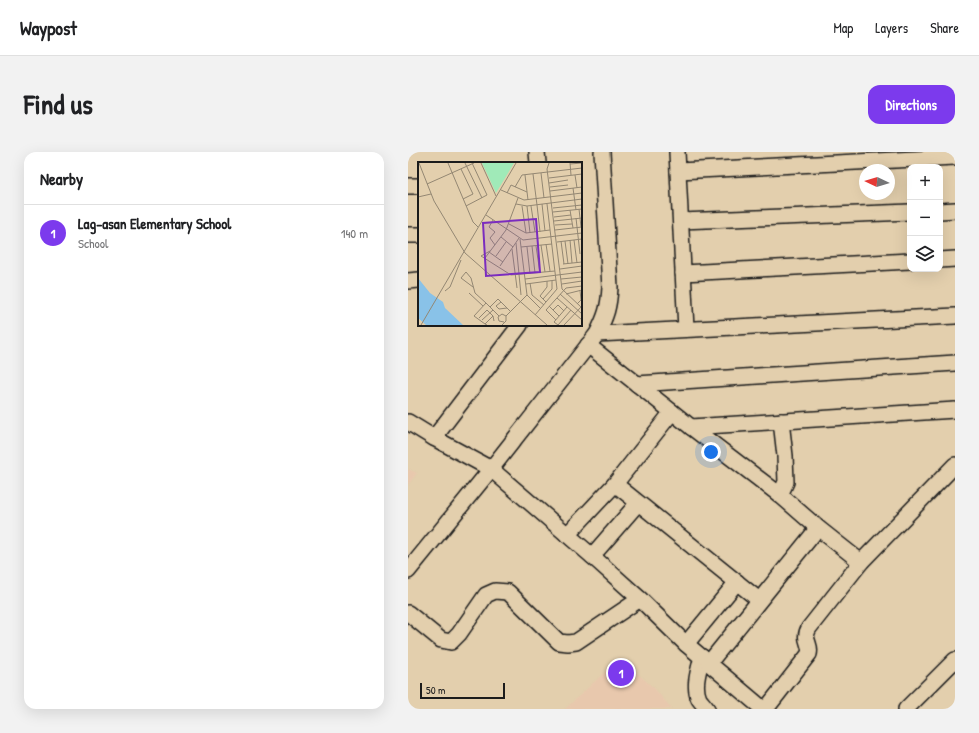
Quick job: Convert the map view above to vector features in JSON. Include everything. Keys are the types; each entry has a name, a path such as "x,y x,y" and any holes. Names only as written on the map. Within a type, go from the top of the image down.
{"street":[{"path":"408,571 492,469 592,340 605,318 610,304 610,287 602,152"},
{"path":"677,152 686,329"},
{"path":"678,171 955,157"},
{"path":"943,211 955,210"},
{"path":"681,221 907,212"},
{"path":"408,235 418,234"},
{"path":"943,260 955,259"},
{"path":"683,273 907,261"},
{"path":"592,340 686,329 955,316"},
{"path":"434,438 519,326"},
{"path":"592,340 637,384 780,495 818,528 861,562"},
{"path":"637,384 955,363"},
{"path":"691,427 955,410"},
{"path":"567,535 614,484 672,412"},
{"path":"780,495 786,482 781,421"},
{"path":"408,422 434,438 492,469 640,599 686,644 764,709 809,654 810,651 806,638 806,633 809,628 861,562 955,465"},
{"path":"614,484 759,600"},
{"path":"592,556 638,503"},
{"path":"707,709 699,699 697,691 698,676 706,660 759,600 818,528"},
{"path":"686,644 737,582"},
{"path":"408,613 441,640 451,642 459,634 486,596 495,591 508,592 559,642 568,643 576,642 640,599"},
{"path":"906,709 955,660"}],"shaded area":[{"path":"408,469 417,473 408,485"},
{"path":"620,658 654,688 672,709 565,709"}],"place":[{"name":"Lag-asan Elementary School","path":"621,673"}]}
